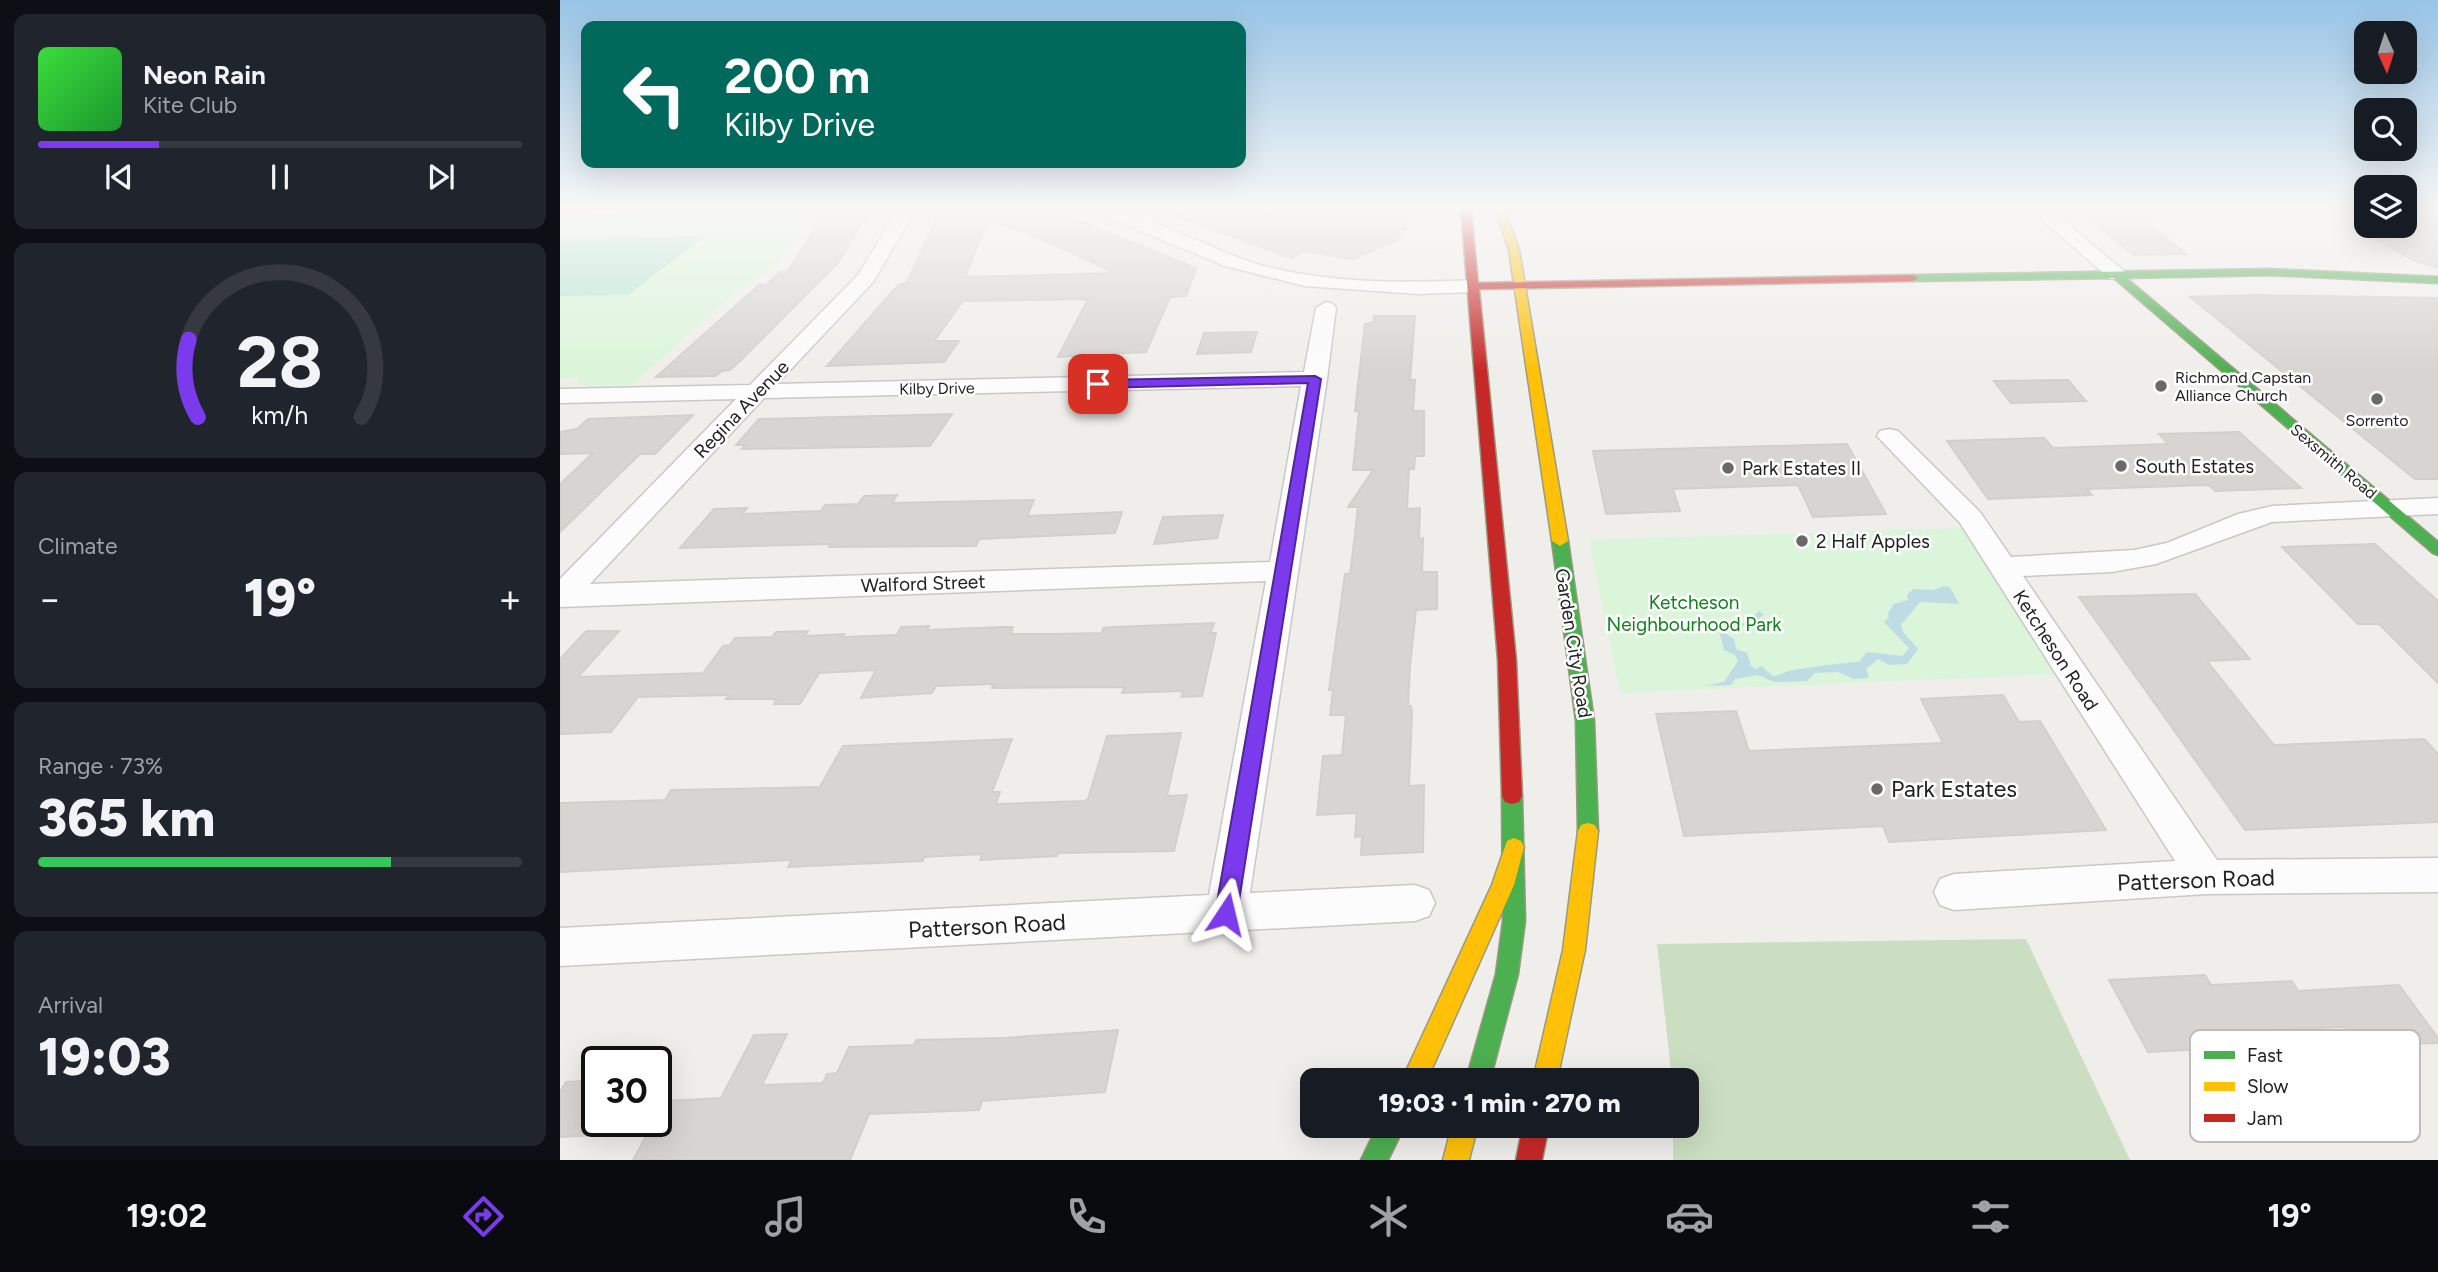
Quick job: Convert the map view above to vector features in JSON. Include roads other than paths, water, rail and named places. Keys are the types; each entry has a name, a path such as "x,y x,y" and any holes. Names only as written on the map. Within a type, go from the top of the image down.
{"main road":[{"path":"1471,263 1507,660 1514,847 1514,921 1507,974 1481,1068"},
{"name":"Garden City Road","path":"1516,263 1581,676 1590,779 1587,856 1574,950 1548,1068"},
{"path":"1499,269 1503,276 1519,285"},
{"path":"1473,286 2308,272 2438,280"},
{"name":"Sexsmith Road","path":"2117,275 2438,550"},
{"path":"1473,286 1495,306"},
{"path":"1518,369 1533,381"},
{"path":"1419,1068 1503,885 1514,847"},
{"path":"1374,1160 1385,1138"},
{"path":"1456,1160 1462,1138"},
{"path":"1529,1160 1533,1138"}],"street":[{"name":"Regina Avenue","path":"561,596 866,278 875,263"},
{"path":"1238,263 1293,277 1387,287 1473,286"},
{"name":"Sexsmith Road","path":"2103,263 2117,275"},
{"path":"1226,914 1326,308"},
{"name":"Kilby Drive","path":"560,396 1315,379"},
{"name":"Ketcheson Road","path":"1889,436 1970,518 2207,877"},
{"path":"2002,567 2110,563 2177,549 2244,520 2273,514 2438,506"},
{"name":"Walford Street","path":"561,596 1284,571"},
{"name":"Patterson Road","path":"1954,892 2207,877 2438,875"},
{"name":"Patterson Road","path":"560,947 1415,903"}],"water":[{"path":"1943,586 1950,587 1959,604 1920,602 1901,625 1903,632 1918,649 1907,664 1889,665 1878,659 1866,669 1869,678 1854,679 1838,672 1815,673 1807,681 1774,682 1758,675 1735,679 1731,685 1705,686 1724,682 1738,661 1735,655 1724,650 1720,634 1729,624 1749,623 1758,611 1764,614 1752,625 1734,626 1726,634 1734,639 1736,649 1747,653 1751,666 1757,669 1761,666 1773,676 1801,669 1859,662 1867,652 1903,656 1909,648 1884,622 1889,617 1888,613 1894,604 1908,600 1907,595 1913,589 1934,590"}],"place":[{"name":"Richmond Capstan Alliance Church","path":"2161,386"},
{"name":"Sorrento","path":"2377,399"},
{"name":"South Estates","path":"2121,466"},
{"name":"Park Estates II","path":"1728,468"},
{"name":"2 Half Apples","path":"1802,541"},
{"name":"Park Estates","path":"1877,789"}],"park label":[{"name":"Ketcheson Neighbourhood Park","path":"1694,613"}]}
